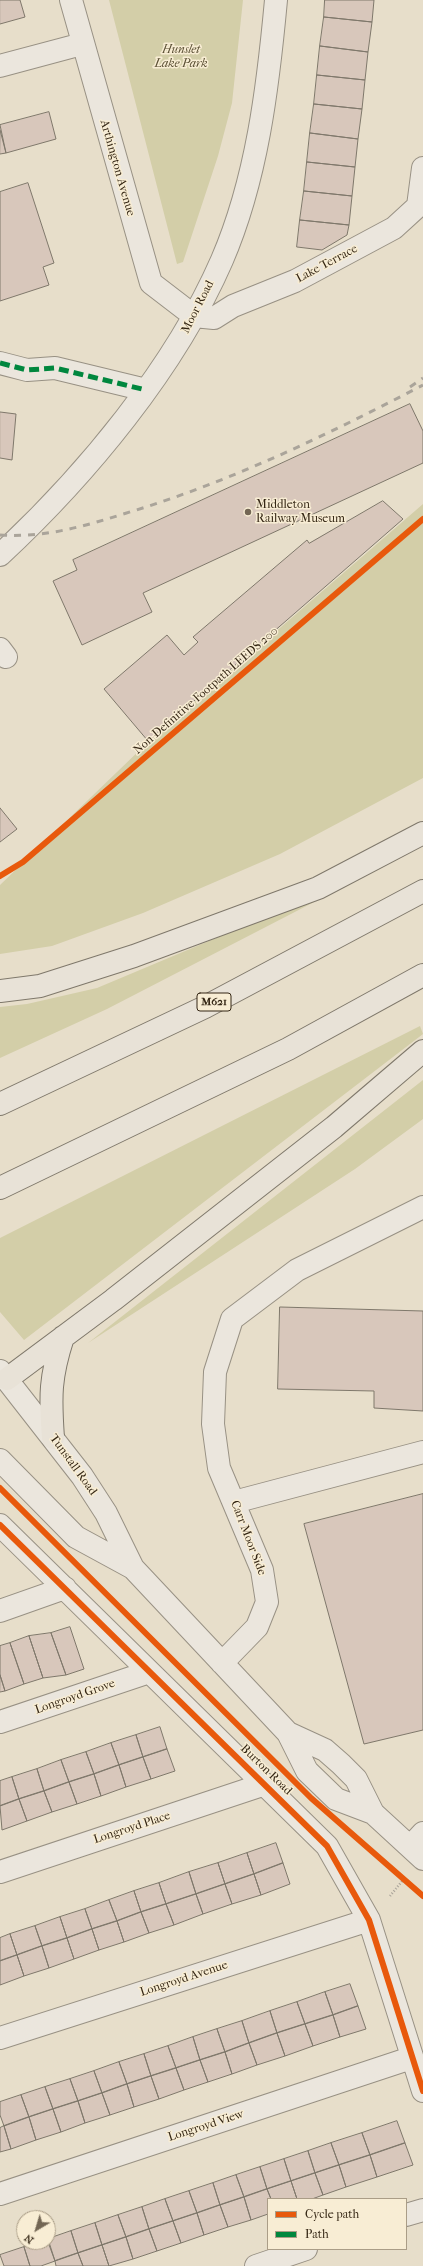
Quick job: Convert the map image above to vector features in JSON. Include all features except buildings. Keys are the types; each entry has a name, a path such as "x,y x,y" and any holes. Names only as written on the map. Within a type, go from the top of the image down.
{"highway":[{"path":"0,991 40,986 134,956 318,888 423,833"},
{"name":"M621","path":"0,1104 205,1006 423,891"},
{"path":"0,1188 288,1049 423,975"},
{"path":"2,1377 63,1337 334,1127 423,1051"},
{"path":"53,1438 50,1397 54,1365 63,1337"}],"street":[{"name":"Arthington Avenue","path":"71,0 82,44 151,283 194,316"},
{"name":"Moor Road","path":"0,555 54,501 94,456 146,390 172,354 194,316 222,259 243,200 260,124 276,0"},
{"path":"0,66 82,44"},
{"name":"Lake Terrace","path":"194,316 214,318 233,306 295,281 394,228 418,206 423,168"},
{"path":"0,363 27,370 55,368 146,390"},
{"name":"Carr Moor Side","path":"222,1663 257,1627 267,1602 262,1570 219,1468 213,1424 215,1372 232,1319 297,1270 423,1207"},
{"name":"Tunstall Road","path":"2,1377 53,1438 82,1476 106,1513 133,1568 288,1733 307,1771 336,1799 373,1813 419,1846"},
{"path":"234,1502 423,1452"},
{"name":"Tunstall Road","path":"0,1460 76,1537 133,1568"},
{"name":"Burton Road","path":"0,1525 327,1846 369,1920 411,2058 423,2091"},
{"path":"0,1611 65,1588"},
{"name":"Longroyd Grove","path":"0,1722 149,1672"},
{"name":"Tunstall Road","path":"288,1733 325,1750 356,1778 373,1813"},
{"name":"Longroyd Place","path":"0,1872 265,1784"},
{"name":"Longroyd Avenue","path":"0,2038 369,1920"},
{"name":"Longroyd View","path":"0,2194 411,2058"},
{"path":"407,2215 423,2210"},
{"path":"256,2266 303,2250"}],"path":[{"path":"398,1875 408,1884"}],"green space":[{"name":"Hunslet Lake Park","path":"109,0 243,0 232,103 218,156 183,262 177,264"},
{"path":"423,504 423,778 280,854 143,913 52,946 0,954 0,885 146,744"},
{"path":"347,879 349,884 107,1009 0,1058 0,1007 27,1004 97,988 278,912"},
{"path":"420,1026 423,1034 24,1340 0,1312 0,1238"},
{"path":"423,1080 423,1119 355,1169 88,1343"}],"railway":[{"path":"410,387 423,378"},
{"path":"0,535 35,534 68,529 100,521 171,499 281,455 423,385"}],"marked path":[{"path":"0,363 27,370 55,368 146,390"}],"cycle path":[{"name":"Non-Definitive Footpath LEEDS 200","path":"0,876 23,862 423,519"},
{"path":"0,1488 311,1798 423,1896"},
{"path":"0,1525 327,1846 369,1920 423,2091"}],"place":[{"name":"Middleton Railway Museum","path":"248,512"}]}
